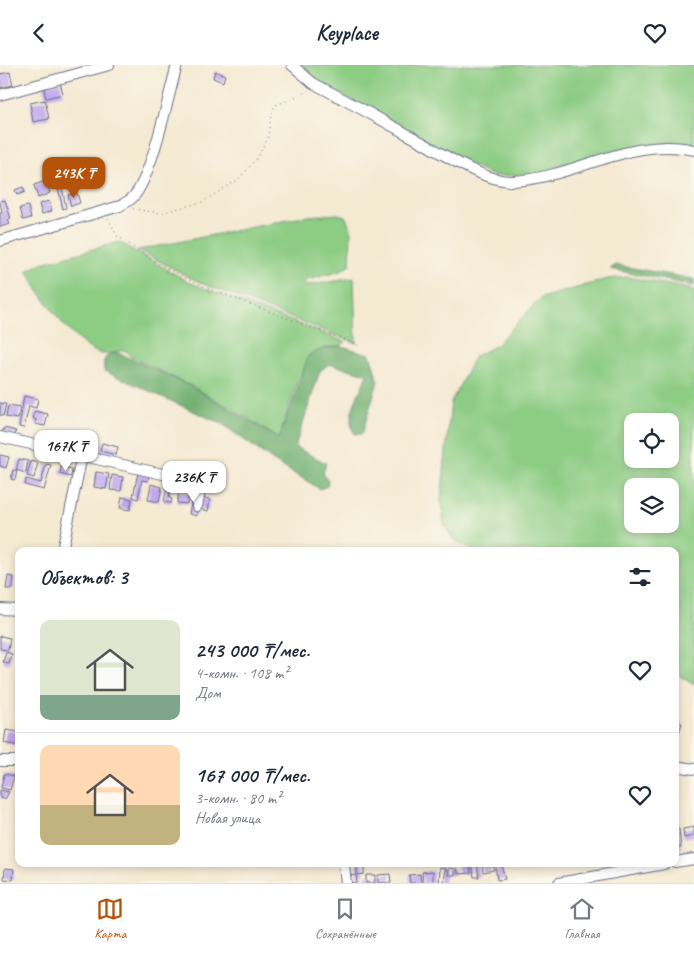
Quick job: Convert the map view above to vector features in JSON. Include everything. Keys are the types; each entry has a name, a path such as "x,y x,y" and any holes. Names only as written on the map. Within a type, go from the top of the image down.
{"street":[{"path":"0,95 109,65"},
{"path":"0,241 120,206 133,197 141,187 149,167 177,65"},
{"path":"292,65 313,83 459,162 502,180 545,177 647,148 676,146 694,150"},
{"path":"0,437 202,483 197,506"},
{"path":"63,547 82,455"},
{"path":"0,609 15,610"},
{"path":"0,761 15,761"},
{"path":"679,767 694,769"},
{"path":"679,861 694,859"},
{"path":"344,867 346,883"},
{"path":"559,883 647,867"}],"path":[{"path":"120,206 161,213 202,202 239,179 258,157 268,138 274,105 298,97 305,93 313,83"},
{"path":"106,210 109,222 117,236 160,265 205,287 358,345"}],"green space":[{"path":"296,65 694,65 694,147 674,143 540,174 495,176 482,171 317,81"},
{"path":"338,214 345,216 351,228 350,265 341,271 304,281 305,286 354,278 356,343 199,282 138,250 308,216"},
{"path":"119,242 191,283 346,342 321,350 306,366 294,390 279,439 207,395 131,357 125,350 102,354 91,349 69,331 59,319 27,271 42,263"},
{"path":"616,265 694,279 694,286 610,269"},
{"path":"628,277 694,290 694,685 679,676 679,547 466,547 453,539 444,525 441,501 451,402 475,356 495,346 541,298 608,279"},
{"path":"341,346 370,354 378,381 362,434 355,434 351,420 352,412 367,374 329,364 320,371 295,447 326,463 323,474 328,481 327,486 320,489 275,462 222,424 104,371 104,360 106,357 110,354 118,353 193,387 279,439 309,355 322,349"}],"building":[{"path":"215,71 225,75 223,82 213,78"},
{"path":"10,72 13,85 0,88 0,74"},
{"path":"60,82 63,94 46,98 43,86"},
{"path":"45,100 49,119 33,122 30,103"},
{"path":"46,181 50,193 38,198 34,185"},
{"path":"23,187 25,192 17,195 15,190"},
{"path":"62,187 66,208 63,209 58,188"},
{"path":"77,193 80,203 71,206 68,195"},
{"path":"5,200 11,219 8,220 10,224 0,227 0,213 2,213 0,201"},
{"path":"49,201 52,211 42,214 39,204"},
{"path":"28,206 31,218 23,220 20,208"},
{"path":"24,396 38,399 36,408 29,406 24,428 19,427"},
{"path":"0,403 6,404 3,416 0,415"},
{"path":"8,406 20,408 18,419 6,417"},
{"path":"35,411 48,414 45,426 35,424 36,419 33,419"},
{"path":"4,428 16,431 14,436 2,433"},
{"path":"102,443 118,447 116,455 100,451"},
{"path":"0,455 9,457 6,468 0,466"},
{"path":"19,459 28,461 26,473 16,470"},
{"path":"31,461 38,463 34,478 27,476"},
{"path":"46,464 51,465 44,490 25,485 26,479 41,483"},
{"path":"61,467 72,469 71,477 60,474"},
{"path":"13,470 17,471 15,480 11,479"},
{"path":"96,472 109,474 106,489 94,487"},
{"path":"138,472 149,475 148,481 142,480 138,499 133,497"},
{"path":"112,475 123,477 121,491 110,490"},
{"path":"168,481 172,482 169,498 172,499 171,503 164,502"},
{"path":"151,484 162,487 159,502 148,500"},
{"path":"194,486 197,487 197,516 189,514"},
{"path":"179,491 189,493 187,504 177,503"},
{"path":"122,497 132,499 130,510 120,508"},
{"path":"202,498 210,499 208,511 199,509"},
{"path":"8,576 14,577 13,589 6,589"},
{"path":"0,636 10,638 8,650 0,649"},
{"path":"6,652 12,654 9,664 3,662"},
{"path":"679,722 682,723 679,733"},
{"path":"6,730 15,731 15,745 4,743"},
{"path":"4,774 14,776 10,790 1,788"},
{"path":"0,790 9,792 5,799 0,798"},
{"path":"694,827 694,836 684,838 683,829"},
{"path":"679,829 681,848 679,848"},
{"path":"357,867 364,867 364,874 357,875"},
{"path":"440,867 446,868 444,883 439,883"},
{"path":"457,867 470,867 471,873 458,874"},
{"path":"472,867 477,867 479,877 474,877"},
{"path":"482,867 494,867 494,870 483,872"},
{"path":"495,867 502,867 505,879 497,880"},
{"path":"5,868 14,869 13,880 4,879"},
{"path":"449,868 455,869 455,875 448,875"},
{"path":"433,871 433,882 423,883 422,872"},
{"path":"390,874 391,883 378,883 378,875"},
{"path":"420,874 421,883 410,883 409,875"},
{"path":"356,875 357,883 350,883 349,876"},
{"path":"366,875 375,875 375,883 366,883"}]}
